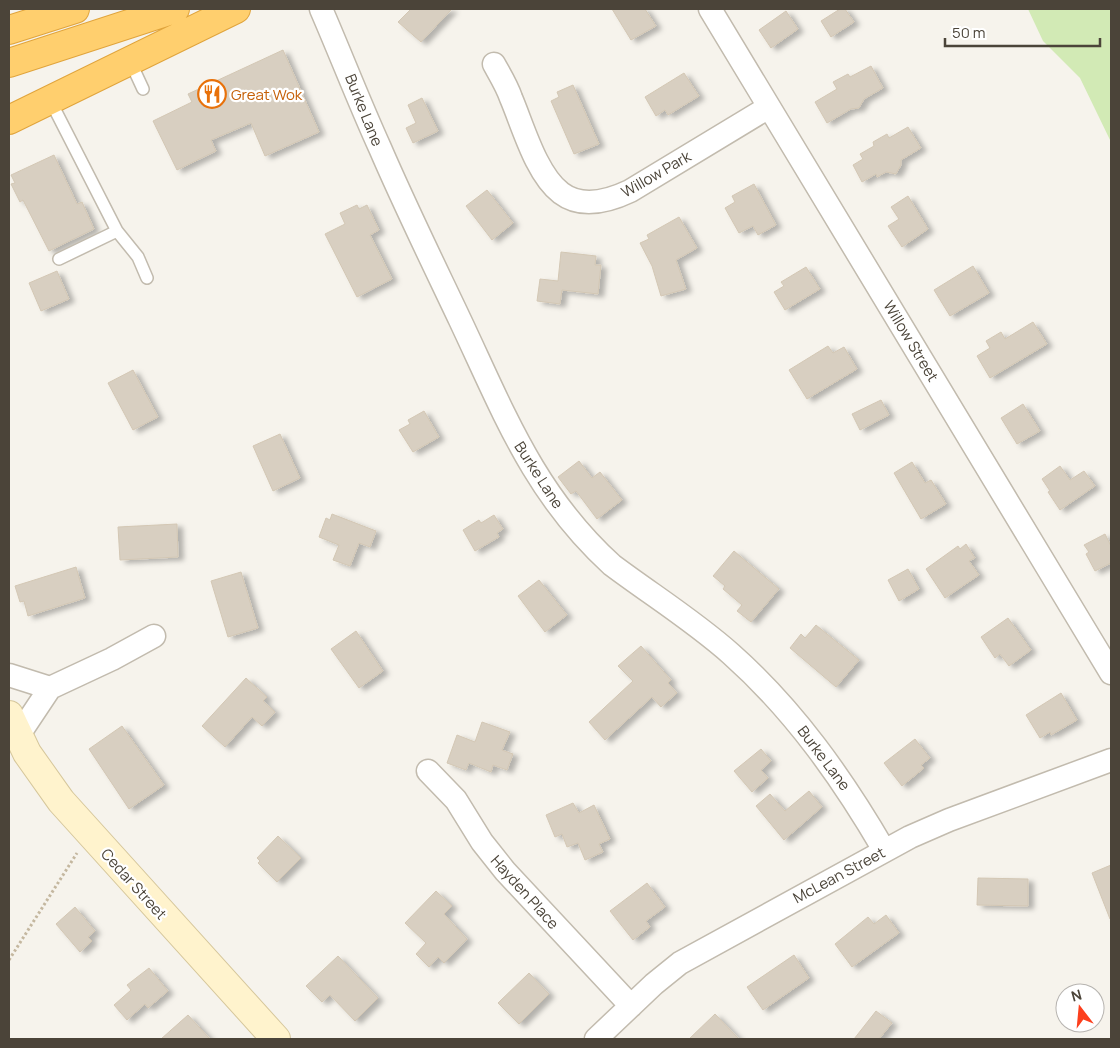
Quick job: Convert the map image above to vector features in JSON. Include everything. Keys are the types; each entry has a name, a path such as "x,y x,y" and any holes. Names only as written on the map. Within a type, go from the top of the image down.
{"highway":[{"path":"9,63 175,9"},
{"path":"9,120 236,9"},
{"path":"14,27 62,11"}],"main road":[{"name":"Cedar Street","path":"13,725 45,781 76,820 276,1039"}],"street":[{"name":"Burke Lane","path":"321,9 383,155 514,436 538,478 583,537 607,561 713,638 775,698 833,768 884,850"},
{"name":"Willow Street","path":"710,9 1111,673"},
{"name":"Willow Park","path":"494,64 510,96 529,144 548,178 562,194 584,201 607,201 630,191 769,107"},
{"path":"13,725 50,688 154,636"},
{"path":"9,675 50,688"},
{"name":"McLean Street","path":"596,1039 667,973 696,953 884,850 949,820 1111,760"},
{"name":"Hayden Place","path":"428,771 456,800 492,856 510,878 631,1006"}],"lane":[{"path":"129,60 143,89"},
{"path":"50,100 117,231 138,256 147,278"},
{"path":"59,260 117,231"}],"path":[{"path":"9,960 79,851"}],"green space":[{"path":"1028,9 1111,9 1111,142 1080,78 1043,41"}],"building":[{"path":"411,9 452,9 421,42 398,22"},
{"path":"612,9 645,9 656,26 631,40"},
{"path":"840,9 845,9 854,22 831,37 821,21"},
{"path":"786,11 798,29 771,48 759,30"},
{"path":"283,50 319,132 265,156 251,123 211,140 216,151 177,170 153,121 192,102 188,94"},
{"path":"871,66 883,88 864,99 859,108 851,109 827,123 815,102 837,89 833,82 848,74 850,77"},
{"path":"684,73 699,96 668,115 665,110 656,116 645,97"},
{"path":"573,85 599,144 574,154 551,101 559,97 557,92"},
{"path":"422,98 438,131 413,143 406,128 416,123 408,105"},
{"path":"908,127 921,148 901,160 901,165 896,174 886,172 877,177 876,174 862,182 853,165 863,159 860,154 874,146 873,142 887,134 889,138"},
{"path":"54,155 77,204 82,202 94,229 49,251 23,200 20,202 11,184 15,183 11,175"},
{"path":"754,184 776,225 758,235 753,226 739,233 725,208 735,202 732,196"},
{"path":"487,190 513,223 492,240 466,206"},
{"path":"908,196 928,229 902,247 888,226 899,219 891,207"},
{"path":"357,205 359,209 367,205 379,230 370,235 392,279 357,297 325,234 345,224 340,213"},
{"path":"679,217 697,248 676,260 686,289 661,296 652,266 640,243 649,239 647,235"},
{"path":"561,252 596,256 595,265 601,265 598,294 562,290 560,304 537,301 540,279 558,281"},
{"path":"973,266 989,293 950,316 934,290"},
{"path":"806,267 820,289 785,310 774,292 784,286 781,282"},
{"path":"57,271 69,299 41,311 29,283"},
{"path":"1033,322 1047,344 990,378 977,356 990,348 986,341 1001,332 1005,339"},
{"path":"828,346 833,353 844,347 857,369 807,399 789,370"},
{"path":"133,370 158,417 133,430 108,383"},
{"path":"881,400 889,415 860,430 852,414"},
{"path":"1023,404 1040,431 1017,444 1001,418"},
{"path":"424,411 439,437 413,452 399,430 410,424 408,420"},
{"path":"280,434 300,478 273,491 253,446"},
{"path":"579,461 592,478 600,472 622,500 597,519 576,491 571,494 558,477"},
{"path":"912,462 925,483 931,480 946,504 921,519 894,473"},
{"path":"1060,466 1070,480 1084,471 1095,486 1060,510 1042,479"},
{"path":"332,514 376,531 370,547 359,543 350,566 333,560 339,545 319,537 326,518 330,520"},
{"path":"494,515 503,529 497,533 499,537 475,551 463,530 479,520 481,523"},
{"path":"177,524 178,557 120,560 118,527"},
{"path":"1105,534 1111,546 1111,563 1095,571 1086,554 1089,552 1084,545"},
{"path":"966,544 975,558 969,561 979,575 945,598 926,569 958,546 960,549"},
{"path":"734,551 779,589 751,622 737,611 742,605 723,589 725,586 713,576"},
{"path":"76,567 85,598 28,616 24,601 20,602 15,586"},
{"path":"908,569 919,589 899,601 888,580"},
{"path":"241,572 258,628 228,637 211,581"},
{"path":"539,580 567,615 545,632 518,596"},
{"path":"1008,618 1031,650 1009,666 1000,654 995,658 981,637"},
{"path":"816,625 859,660 836,687 790,648 801,634 805,638"},
{"path":"356,631 383,671 359,688 331,649"},
{"path":"641,646 671,680 668,683 677,693 661,707 652,697 605,740 589,722 633,681 618,666"},
{"path":"246,678 267,697 263,701 275,712 262,726 252,717 225,747 202,726"},
{"path":"1061,693 1077,720 1051,735 1050,732 1040,738 1026,715"},
{"path":"482,722 510,732 502,750 513,754 507,770 493,765 491,772 469,763 466,770 447,763 457,735 475,742"},
{"path":"122,726 164,785 129,809 89,749"},
{"path":"915,739 930,758 921,765 924,768 902,786 884,763"},
{"path":"761,749 771,761 761,770 768,778 752,792 734,771"},
{"path":"809,791 822,807 784,840 756,806 770,794 785,811"},
{"path":"573,803 579,813 594,805 610,839 599,844 603,852 585,860 578,843 567,847 562,834 555,837 546,815"},
{"path":"278,836 301,858 277,882 258,863 260,861 257,858"},
{"path":"1111,865 1111,919 1110,919 1092,873"},
{"path":"978,878 1028,879 1028,906 977,905"},
{"path":"647,883 665,907 646,921 650,927 633,940 610,911"},
{"path":"436,891 452,906 444,914 467,939 444,963 438,957 429,967 416,954 426,943 405,923"},
{"path":"75,907 95,931 88,937 92,941 80,952 56,924"},
{"path":"886,915 899,933 852,967 835,944 868,917 874,924"},
{"path":"794,955 809,978 763,1010 747,987"},
{"path":"338,956 378,998 355,1021 330,995 322,1002 306,986"},
{"path":"149,968 168,991 148,1008 145,1004 127,1020 114,1005 131,990 127,985"},
{"path":"529,973 549,994 519,1024 498,1003"},
{"path":"876,1011 892,1023 879,1039 854,1039"},
{"path":"715,1014 739,1039 689,1039"},
{"path":"188,1015 210,1039 161,1039"}],"place":[{"name":"Great Wok","path":"212,94"}]}
